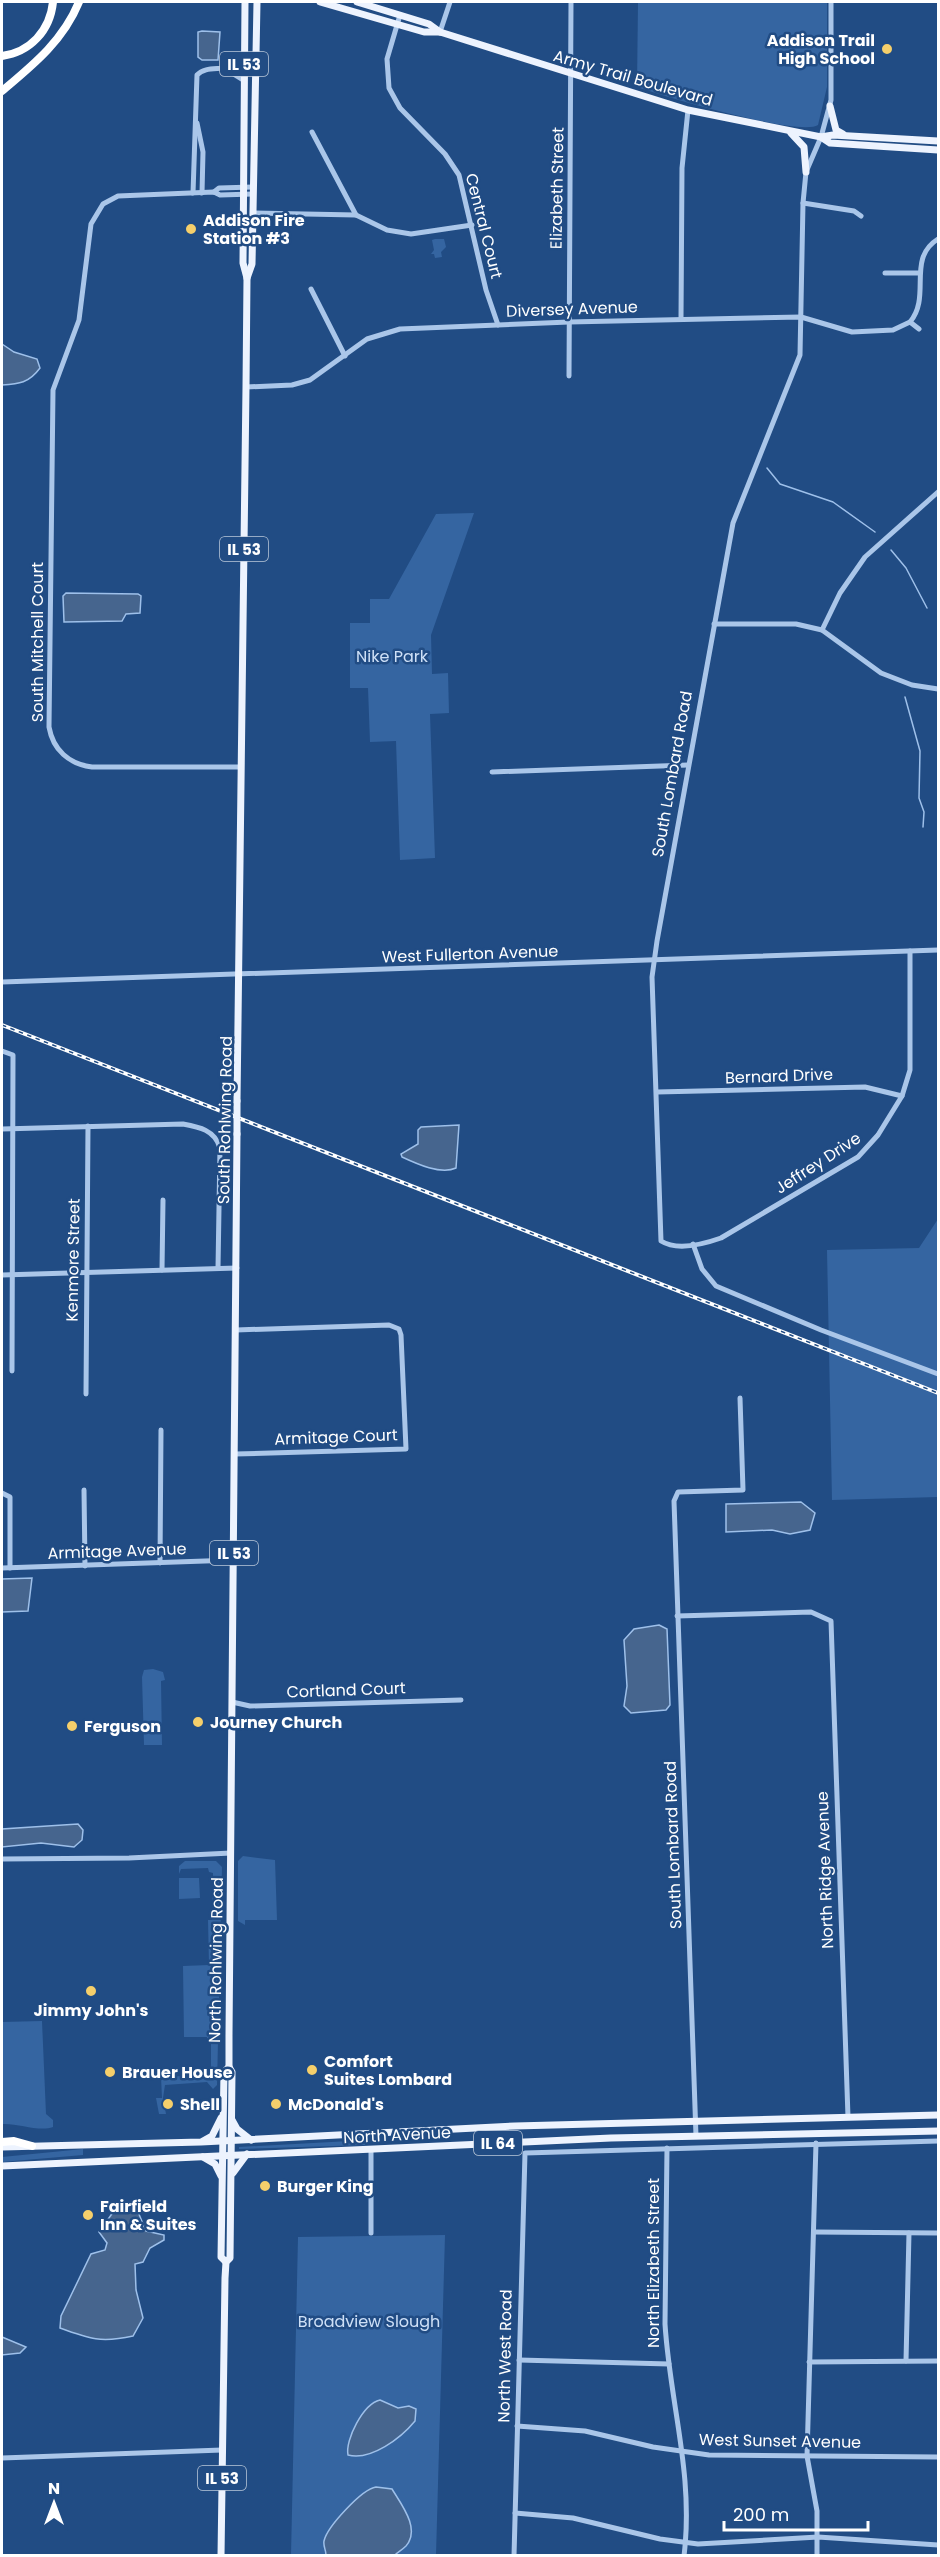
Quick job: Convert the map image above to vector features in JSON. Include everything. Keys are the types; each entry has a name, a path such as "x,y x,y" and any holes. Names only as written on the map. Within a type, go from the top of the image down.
{"highway":[{"path":"2,57 20,51 38,38 49,22 53,2"},
{"path":"2,91 48,51 79,2"},
{"path":"2,2142 14,2141 32,2146"}],"main road":[{"name":"IL 53","path":"245,2 243,263 247,278 246,387"},
{"name":"IL 53","path":"247,278 252,264 256,2"},
{"path":"256,16 261,2"},
{"name":"Army Trail Boulevard","path":"320,2 424,32 440,32 688,110 821,137"},
{"name":"Army Trail Boulevard","path":"357,2 429,24 440,32"},
{"path":"830,106 836,129 845,135"},
{"path":"789,131 804,147 806,172"},
{"path":"821,137 845,135 939,150"},
{"path":"821,137 830,143 915,145 939,141"},
{"name":"South Rohlwing Road","path":"231,1853 246,387"},
{"name":"North Rohlwing Road","path":"231,1853 229,2067 232,2072 231,2140"},
{"name":"North Rohlwing Road","path":"223,2141 224,2072 229,2067"},
{"path":"201,2142 216,2130 223,2111"},
{"name":"North Avenue","path":"2,2147 201,2142 696,2121 939,2115"},
{"path":"232,2119 237,2129 251,2140"},
{"name":"North Avenue","path":"2,2166 696,2136 939,2131"},
{"path":"371,2150 376,2134"},
{"name":"IL 53","path":"221,2556 226,2262 230,2258 231,2140"},
{"name":"IL 53","path":"223,2141 221,2257 226,2262"},
{"path":"231,2176 246,2154"},
{"path":"200,2156 215,2164 220,2171 222,2181"}],"street":[{"path":"440,32 450,2"},
{"name":"Elizabeth Street","path":"569,376 571,2"},
{"name":"South Lombard Road","path":"670,1246 662,1241 652,977 654,961 733,523 800,356 803,203 806,172 821,137 830,106 831,2"},
{"name":"Central Court","path":"400,15 387,59 389,88 409,119 451,160 465,192 486,290 498,325"},
{"path":"193,193 197,75 204,70 225,69 237,65 244,59"},
{"path":"225,69 243,80"},
{"path":"681,319 682,168 688,110"},
{"path":"196,120 203,163 202,193"},
{"path":"312,132 356,215"},
{"path":"193,163 203,163"},
{"name":"South Mitchell Court","path":"241,767 92,767 70,760 54,743 50,727 53,416 55,383 79,320 90,228 95,214 107,200 118,196 214,192 219,188 253,190"},
{"path":"803,203 854,211 861,216"},
{"path":"252,213 356,215 387,230 411,234 472,225"},
{"path":"919,329 910,322 919,303 920,273 924,251 939,239"},
{"path":"885,273 920,273"},
{"path":"311,289 345,356"},
{"name":"Diversey Avenue","path":"246,387 302,383 318,377 367,339 393,330 801,314 852,332 893,330 910,322"},
{"path":"822,630 840,593 865,557 939,492"},
{"path":"714,624 796,624 822,630 881,673 912,685 939,689"},
{"path":"492,772 688,765"},
{"name":"West Fullerton Avenue","path":"2,982 939,950"},
{"name":"Jeffrey Drive","path":"670,1246 712,1242 732,1233 858,1157 874,1142 902,1096 912,1055 910,951"},
{"path":"2,1051 14,1055 12,1371"},
{"name":"Bernard Drive","path":"657,1092 865,1087 902,1096"},
{"path":"2,1129 183,1124 199,1127 214,1135 219,1148 218,1268"},
{"name":"Kenmore Street","path":"86,1395 88,1126"},
{"path":"162,1270 163,1200"},
{"path":"693,1244 702,1269 716,1286 839,1337 939,1374"},
{"path":"2,1275 237,1268"},
{"name":"Armitage Court","path":"235,1454 406,1449 399,1329 389,1325 236,1330"},
{"name":"South Lombard Road","path":"696,2136 674,1501 677,1493 743,1490 740,1398"},
{"path":"159,1563 161,1430"},
{"path":"84,1490 85,1566"},
{"path":"2,1493 9,1495 10,1568"},
{"name":"Armitage Avenue","path":"2,1568 234,1560"},
{"name":"North Ridge Avenue","path":"677,1616 811,1612 831,1621 848,2117"},
{"name":"Cortland Court","path":"232,1702 250,1706 461,1700"},
{"path":"2,1859 129,1858 231,1853"},
{"path":"667,2148 939,2140"},
{"path":"816,2144 807,2456 817,2511 817,2556"},
{"name":"North West Road","path":"514,2556 523,2158 529,2152 667,2148"},
{"name":"North Elizabeth Street","path":"667,2148 665,2324 669,2364 684,2453 688,2497 684,2556"},
{"path":"371,2150 371,2233"},
{"path":"814,2232 939,2233"},
{"path":"906,2361 909,2233"},
{"path":"519,2360 669,2364"},
{"path":"809,2362 939,2361"},
{"name":"West Sunset Avenue","path":"517,2426 585,2431 684,2453 745,2457 939,2457"},
{"path":"2,2458 222,2450"},
{"path":"515,2513 579,2519 641,2535 686,2543 726,2543 818,2537 939,2545"}],"green space":[{"path":"638,2 827,2 827,87 818,125 806,127 759,121 637,87"},
{"path":"444,239 446,247 441,252 442,257 435,258 434,254 431,254 434,250 432,240"},
{"name":"Nike Park","path":"474,513 431,635 432,674 448,673 449,713 430,714 435,858 400,860 396,741 370,742 368,688 350,688 350,623 370,623 370,599 389,599 436,514"},
{"path":"938,1219 938,1497 832,1500 827,1250 919,1248"},
{"path":"153,1669 163,1672 165,1680 161,1681 162,1745 144,1745 142,1677 144,1670"},
{"path":"243,1856 275,1860 277,1920 245,1920 245,1925 238,1921 238,1861"},
{"path":"185,1861 216,1861 222,1867 217,2085 213,2089 207,2082 165,2085 163,2098 166,2114 159,2114 156,2098 162,2098 161,2077 206,2075 207,2071 211,2071 211,2040 207,2040 207,2037 184,2037 183,1966 209,1965 208,1920 212,1920 213,1873 209,1872 208,1868 181,1869 179,1874 179,1866"},
{"path":"179,1878 199,1878 200,1898 179,1899"},
{"path":"42,2021 46,2114 53,2120 53,2127 2,2124 2,2022"},
{"path":"368,2140 365,2145 239,2149 239,2147"},
{"path":"83,2149 83,2155 2,2162 2,2157"},
{"name":"Broadview Slough","path":"445,2235 436,2555 291,2556 298,2237"}],"shaded area":[{"path":"198,32 220,32 218,60 202,60 198,57"},
{"path":"2,344 14,352 37,359 40,368 32,377 23,382 2,385"},
{"path":"66,593 138,594 141,596 140,613 126,614 122,621 64,622 63,596"},
{"path":"459,1125 456,1168 436,1169 402,1157 401,1154 418,1144 418,1130 421,1127"},
{"path":"801,1502 815,1513 810,1530 790,1534 772,1530 726,1532 726,1504"},
{"path":"32,1578 28,1611 2,1612 2,1579"},
{"path":"659,1625 667,1629 670,1705 666,1710 631,1713 624,1706 627,1686 624,1640 634,1629"},
{"path":"78,1824 83,1830 82,1840 74,1847 41,1843 2,1847 2,1829"},
{"path":"136,2207 146,2231 164,2235 164,2240 150,2248 143,2262 135,2264 136,2290 143,2318 133,2336 96,2339 60,2328 61,2316 91,2254 105,2250 107,2243 99,2232 116,2208"},
{"path":"2,2337 26,2347 20,2353 2,2355"},
{"path":"380,2400 398,2408 409,2406 416,2409 415,2421 385,2447 366,2455 348,2455 349,2441 356,2423 367,2408"},
{"path":"376,2487 392,2489 404,2509 411,2524 410,2539 406,2546 395,2555 326,2555 324,2541 331,2527 354,2501"}],"waterway":[{"path":"767,468 780,484 833,502 875,532"},
{"path":"891,550 906,568 927,608"},
{"path":"905,697 920,751 919,798 924,812 923,827"}],"railway":[{"path":"2,1025 938,1393"}],"place":[{"name":"Addison Trail High School","path":"887,49"},
{"name":"Addison Fire Station #3","path":"191,229"},
{"name":"Journey Church","path":"198,1722"},
{"name":"Ferguson","path":"72,1726"},
{"name":"Jimmy John's","path":"91,1991"},
{"name":"Comfort Suites Lombard","path":"312,2070"},
{"name":"Brauer House","path":"110,2072"},
{"name":"Shell","path":"168,2104"},
{"name":"McDonald's","path":"276,2104"},
{"name":"Burger King","path":"265,2186"},
{"name":"Fairfield Inn & Suites","path":"88,2215"}]}
